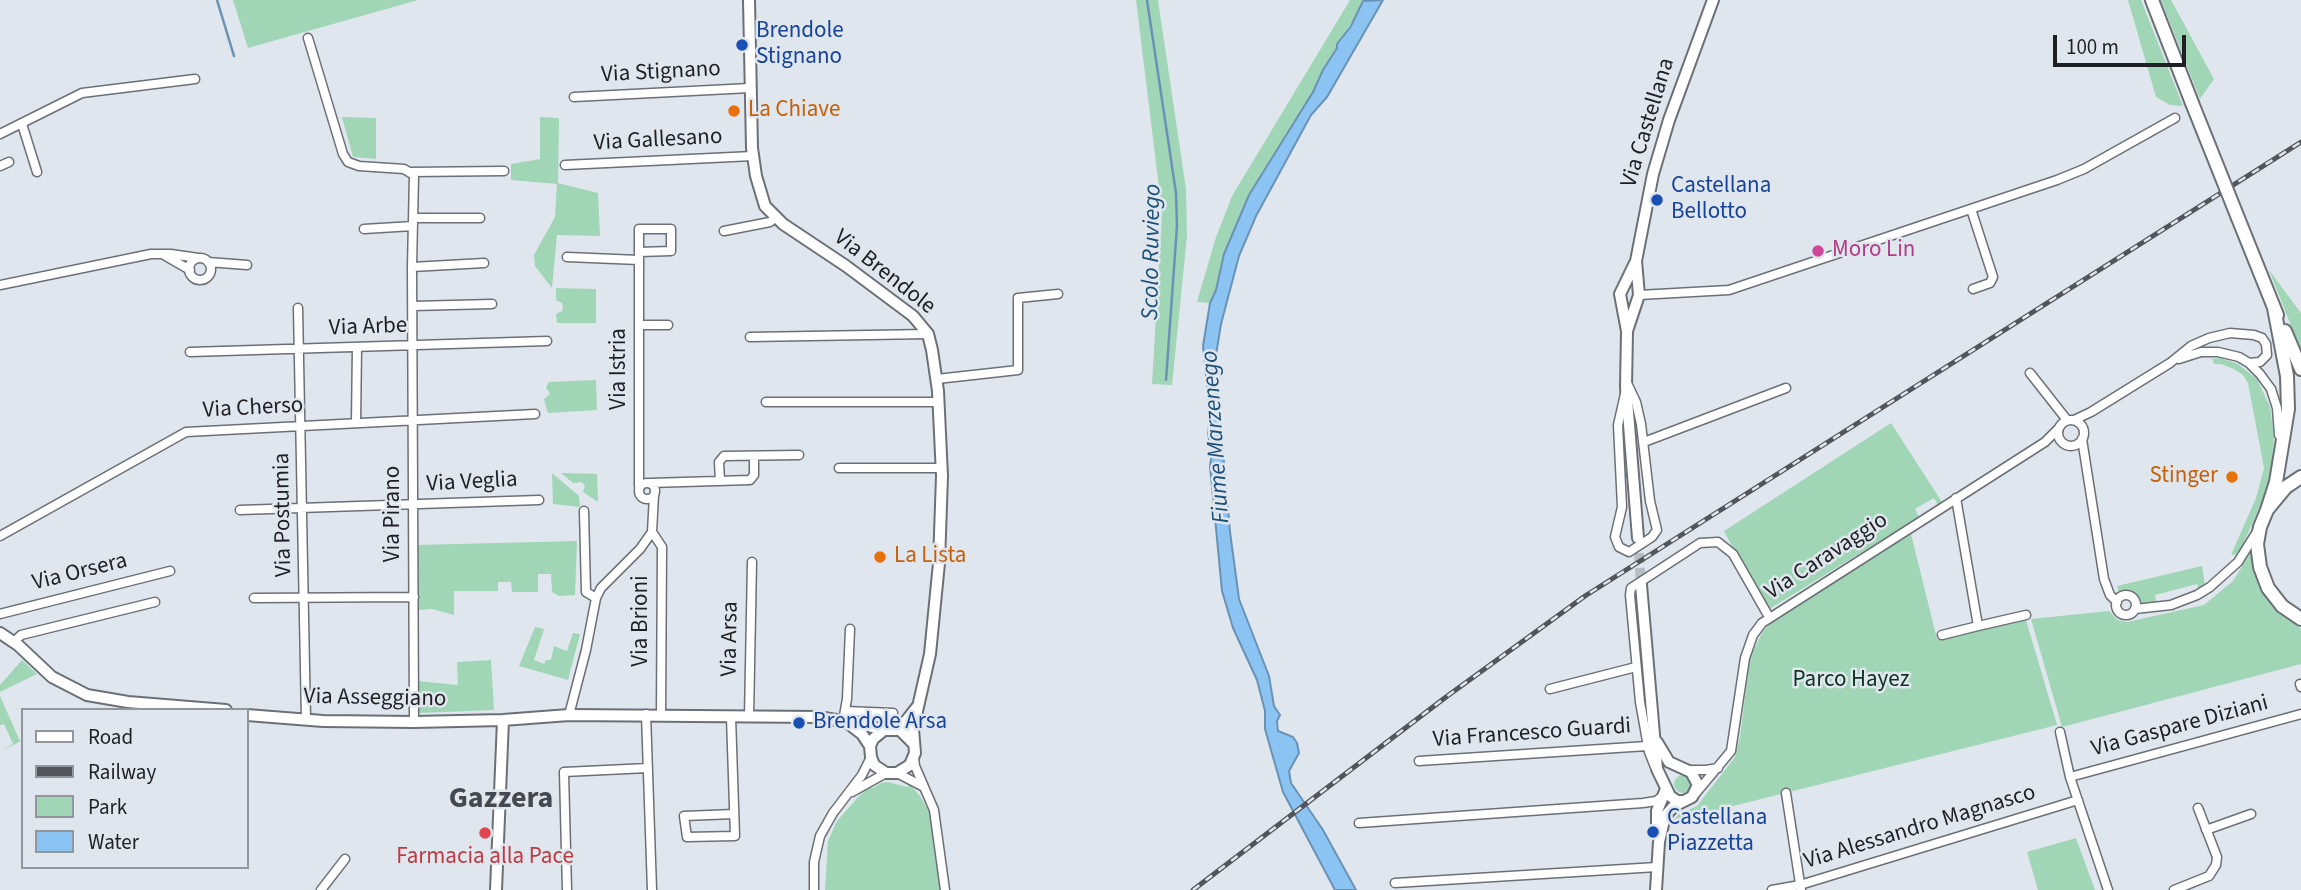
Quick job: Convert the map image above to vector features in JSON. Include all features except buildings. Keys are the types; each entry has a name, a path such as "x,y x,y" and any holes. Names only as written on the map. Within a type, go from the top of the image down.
{"main road":[{"path":"2152,0 2274,308 2301,369"},
{"path":"2274,308 2284,356 2288,392 2287,425 2280,462 2260,527 2258,556 2263,578 2283,606 2301,619"},
{"path":"2267,510 2286,487 2301,477"}],"street":[{"name":"Via Brendole","path":"749,0 753,156 765,206 775,218 901,307 928,334 939,402 942,468 940,537 930,654 913,729 913,743"},
{"name":"Via Castellana","path":"1627,331 1637,295 1636,261 1646,203 1663,139 1713,0"},
{"path":"308,38 343,154 348,162 359,166 404,169 410,172 504,171"},
{"path":"0,134 82,93 195,79"},
{"name":"Via Stignano","path":"574,97 750,88"},
{"path":"1637,295 1629,285 1622,294 1628,304 1637,295 1729,290 2084,169 2175,118"},
{"path":"22,124 37,173"},
{"name":"Via Gallesano","path":"565,165 753,156"},
{"path":"0,166 9,162"},
{"name":"Via Pirano","path":"410,172 414,175 414,722"},
{"path":"1971,209 1993,277 1990,283 1973,289"},
{"path":"364,229 413,222 480,218"},
{"path":"724,231 770,222 775,218"},
{"name":"Via Istria","path":"639,256 671,251 671,229 639,229 639,256 639,486"},
{"path":"0,285 151,254 247,265"},
{"path":"164,255 190,270"},
{"path":"567,257 639,256"},
{"path":"198,258 191,263 193,277 204,279 211,271 208,262"},
{"name":"Via Castellana","path":"1636,261 1622,294 1627,331 1626,384 1638,538"},
{"path":"412,267 484,263"},
{"path":"937,379 1018,370 1018,298 1058,295"},
{"path":"412,306 492,304"},
{"name":"Via Postumia","path":"299,309 306,720"},
{"path":"639,325 668,325"},
{"name":"Via Caravaggio","path":"1689,798 1729,756 1733,746 1750,641 1769,617 2045,442 2071,420 2090,414 2201,341 2230,333 2257,336 2266,344 2265,359 2257,363 2249,363 2225,353 2207,351 2170,363"},
{"path":"750,337 928,334"},
{"name":"Via Arbe","path":"190,352 547,341"},
{"path":"356,423 357,348"},
{"path":"2249,363 2260,374 2273,396 2279,421 2280,462"},
{"path":"2030,373 2071,420 2082,426 2104,579 2110,595 2117,602 2118,611 2129,615 2135,609 2171,605 2197,595 2238,562 2260,527"},
{"name":"Via Castellana","path":"1626,384 1636,402 1644,442 1650,506 1657,530 1648,540 1631,551 1619,547 1615,537 1623,501 1618,425 1626,384"},
{"path":"1644,442 1786,388"},
{"path":"766,402 939,402"},
{"name":"Via Cherso","path":"0,536 183,433 535,414"},
{"name":"Via Caravaggio","path":"2082,426 2090,414"},
{"path":"2058,429 2060,441"},
{"name":"Via Caravaggio","path":"2045,442 2060,441 2072,446 2082,439"},
{"path":"720,481 719,462 723,456 799,455"},
{"path":"654,495 648,499 642,498 639,486 644,483 751,480 754,475 754,456"},
{"path":"839,468 942,468"},
{"path":"569,715 596,598 601,588 640,549 652,532 654,486 649,483"},
{"path":"1956,498 1978,626"},
{"name":"Via Veglia","path":"240,510 538,500"},
{"path":"584,511 586,591 588,595 596,598"},
{"name":"Via Brioni","path":"652,532 662,547 661,714"},
{"name":"Via Francesco Guardi","path":"1419,761 1651,741 1636,667 1631,588 1704,542 1718,542 1729,549 1769,617"},
{"name":"Via Arsa","path":"749,717 752,562"},
{"name":"Via Orsera","path":"0,614 170,571"},
{"path":"1641,584 1651,741 1657,769 1665,790 1672,799 1689,798"},
{"path":"2117,602 2123,596 2130,596 2134,600 2135,609"},
{"path":"254,598 414,597"},
{"path":"14,642 21,635 155,602"},
{"path":"1942,635 2026,615"},
{"path":"850,629 845,718 862,734 874,765 924,787"},
{"path":"0,633 14,642 52,677 87,695 128,702 202,708"},
{"path":"1550,690 1636,667"},
{"name":"Via Brendole","path":"889,730 906,721 920,701"},
{"path":"496,890 503,720 569,715 661,714 845,718 892,713"},
{"name":"Via Gaspare Diziani","path":"2070,777 2301,714"},
{"name":"Via Asseggiano","path":"248,715 306,720 503,720"},
{"path":"646,715 652,890"},
{"path":"731,717 735,836 687,838 684,816 734,814"},
{"path":"845,718 906,733 913,743 914,758 934,810 946,890"},
{"path":"815,890 815,854 820,836 832,813 850,793 878,734 889,730"},
{"path":"2060,732 2070,777 2108,890"},
{"path":"1651,741 1666,758 1694,775 1697,782 1689,798 1667,812 1659,842 1656,890"},
{"path":"850,793 904,770 914,758"},
{"path":"567,890 564,772 648,768"},
{"path":"1659,842 1657,811 1670,774 1683,769 1718,768"},
{"path":"1359,823 1639,803 1657,800 1665,790"},
{"path":"1786,793 1800,888"},
{"name":"Via Alessandro Magnasco","path":"1772,890 1800,888 2078,800"},
{"path":"1639,803 1648,808 1657,823"},
{"path":"2174,890 2209,876 2216,865 2217,857 2197,808"},
{"path":"2206,830 2251,814"},
{"path":"321,890 345,859"},
{"path":"1395,883 1657,867"}],"green space":[{"path":"233,0 418,0 248,48"},
{"path":"1136,0 1158,0 1186,189 1187,236 1172,385 1152,384 1162,212"},
{"path":"1350,0 1364,0 1361,9 1337,44 1313,92 1249,195 1224,254 1216,290 1210,303 1197,302 1216,237 1232,196"},
{"path":"2128,0 2141,0 2183,106 2170,105 2156,97"},
{"path":"2161,0 2171,0 2214,79 2200,99"},
{"path":"342,117 376,118 376,159 353,157"},
{"path":"540,117 559,118 558,183 598,193 600,236 557,235 552,288 535,266 534,255 555,217 557,184 511,180 511,164 540,159"},
{"path":"2269,270 2301,313 2301,351"},
{"path":"556,288 596,289 596,323 557,323 556,314 562,311 563,307 562,303 556,300"},
{"path":"2220,358 2238,364 2257,379 2270,407 2274,437 2271,475 2265,494 2241,549 2238,554 2231,555 2256,498 2264,468 2248,383 2243,375 2234,369 2214,364 2212,359"},
{"path":"596,380 597,410 548,413 544,399 550,394 546,387 549,382"},
{"path":"1891,423 1942,502 1938,505 1934,498 1915,509 1919,517 1766,611 1724,531"},
{"path":"552,473 579,496 580,507 553,504"},
{"path":"561,473 597,474 598,502 583,492 585,486 582,482 573,483"},
{"name":"Parco Hayez","path":"1911,534 1937,639 2026,620 2057,725 1673,821 1679,814 1697,806 1735,757 1750,657 1763,631 1773,621"},
{"path":"577,541 575,595 559,596 552,592 551,574 538,574 538,592 512,592 511,582 498,582 498,591 454,591 454,615 432,609 417,610 416,545"},
{"path":"2251,552 2257,579 2265,596 2301,629 2301,664 2062,727 2031,619 2109,611 2118,620 2127,622 2204,605 2233,581"},
{"path":"2202,566 2205,585 2198,588 2197,584 2155,595 2156,601 2145,604 2130,593 2119,593 2117,586"},
{"path":"535,627 544,629 534,660 544,664 546,660 551,660 554,646 567,651 573,633 580,634 568,680 519,666"},
{"path":"22,660 37,674 0,692 0,685"},
{"path":"491,660 494,710 419,713 417,681 458,685 457,662"},
{"path":"0,696 21,741 0,752 13,744 4,724 0,725"},
{"path":"1683,775 1689,778 1692,784 1689,790 1683,793 1677,790 1674,784 1677,778"},
{"path":"888,782 907,787 910,785 929,812 935,830 943,890 825,890 828,841 837,821 870,787"},
{"path":"2076,838 2095,890 2038,890 2027,852"}],"water":[{"name":"Fiume Marzenego","path":"1383,0 1327,97 1311,115 1256,216 1239,256 1221,324 1215,361 1230,532 1239,599 1269,676 1274,706 1280,715 1277,721 1278,731 1293,737 1297,743 1299,753 1289,771 1291,783 1323,830 1356,890 1335,890 1283,792 1265,729 1265,711 1257,680 1233,628 1222,591 1210,466 1210,415 1203,346 1210,303 1216,290 1224,254 1249,195 1313,92 1363,1"}],"waterway":[{"path":"217,0 234,56"},
{"name":"Scolo Ruviego","path":"1147,0 1176,193 1177,226 1166,380"}],"tunnel":[{"path":"1638,538 1641,585"}],"railway":[{"path":"1193,890 1446,697 1585,596 2301,142"}],"place":[{"name":"Brendole Stignano","path":"742,45"},
{"name":"La Chiave","path":"734,111"},
{"name":"Castellana Bellotto","path":"1657,200"},
{"name":"Moro Lin","path":"1818,251"},
{"name":"Stinger","path":"2232,477"},
{"name":"La Lista","path":"880,557"},
{"name":"Brendole Arsa","path":"799,723"},
{"name":"Castellana Piazzetta","path":"1653,832"},
{"name":"Farmacia alla Pace","path":"485,833"}],"district":[{"name":"Gazzera","path":"501,800"}]}
